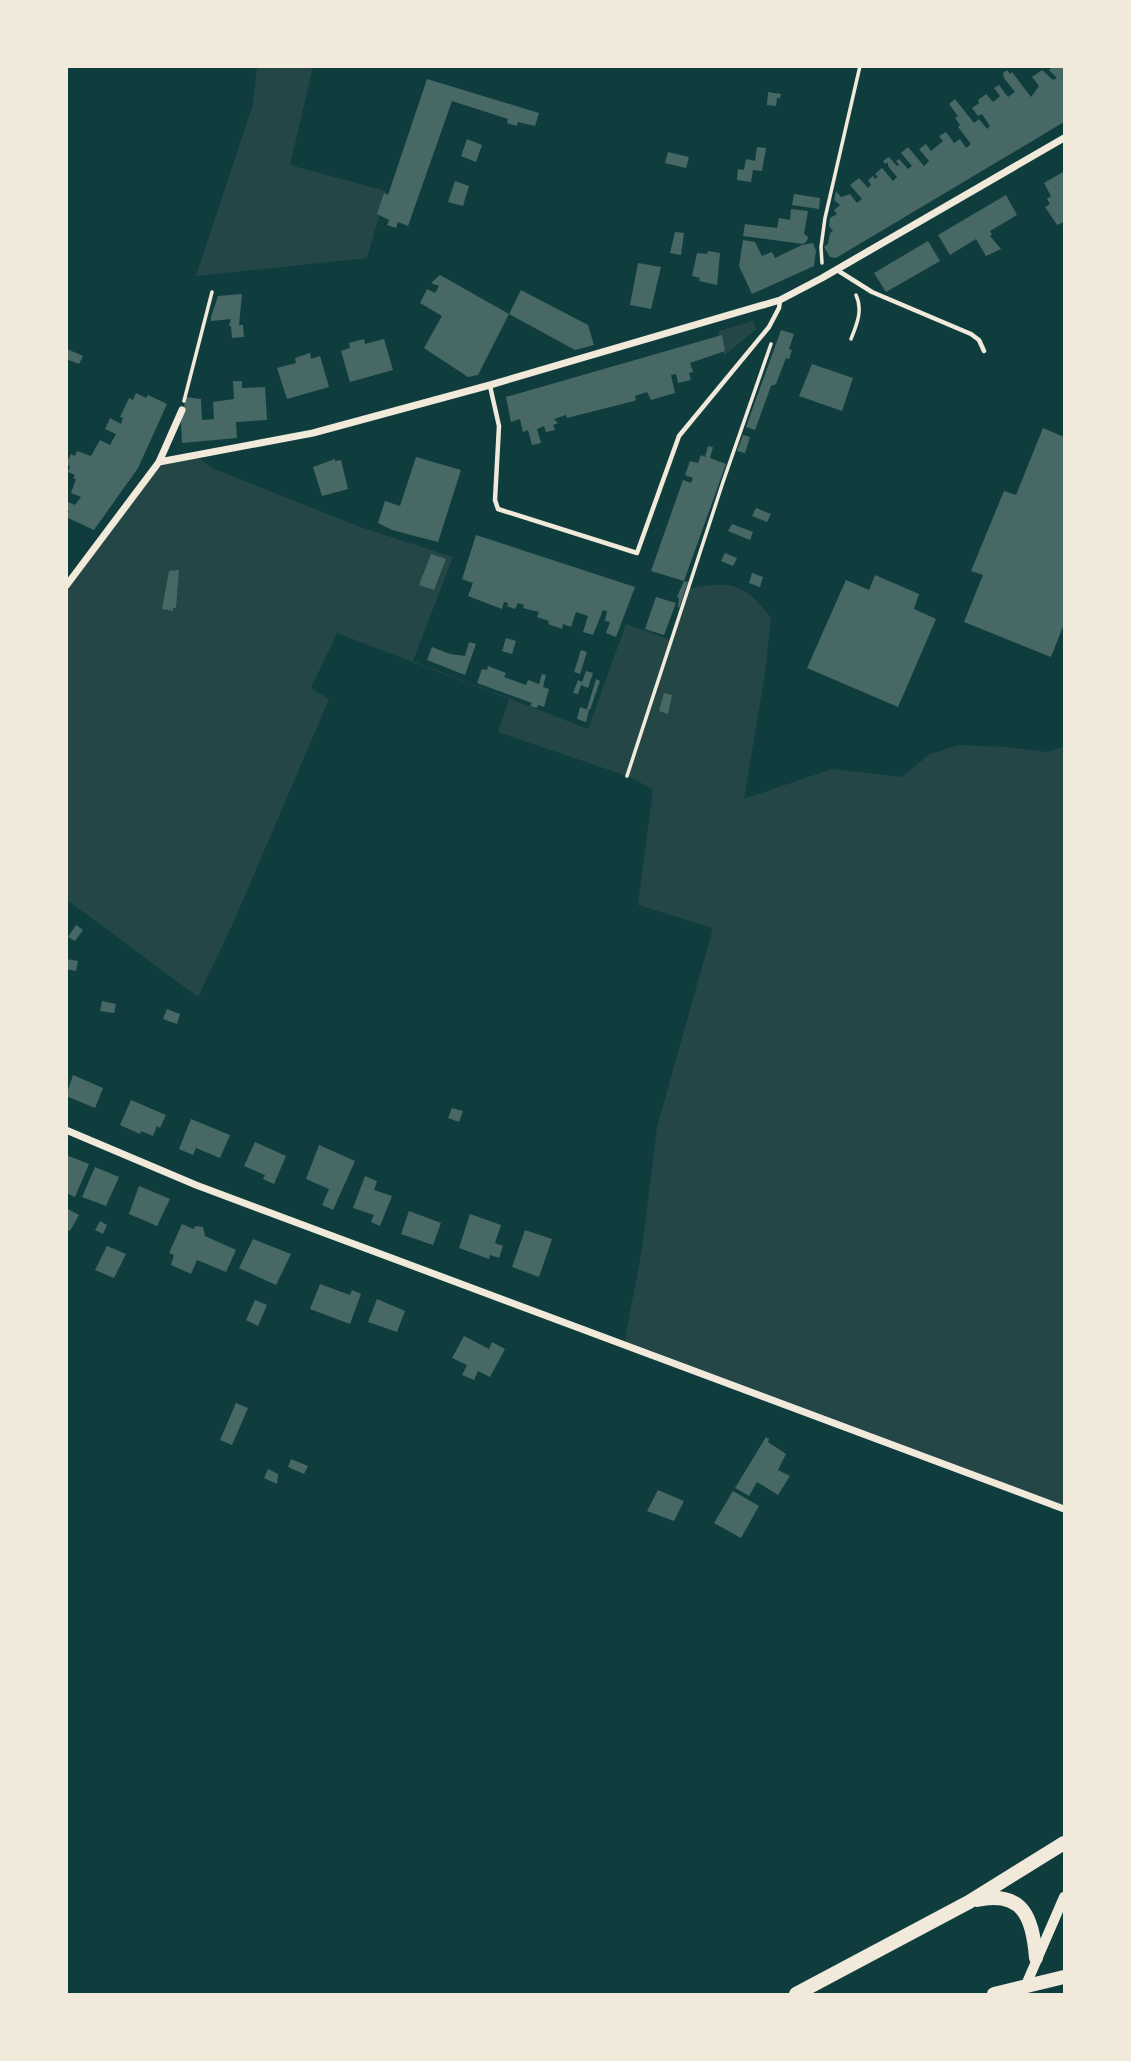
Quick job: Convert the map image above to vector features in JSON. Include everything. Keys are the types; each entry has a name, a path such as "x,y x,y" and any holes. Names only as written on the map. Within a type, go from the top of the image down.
{"highway":[{"path":"796,1994 969,1902 1065,1843"},
{"path":"969,1902 991,1897 1006,1899 1018,1906 1028,1916 1034,1929 1036,1958"},
{"path":"995,1994 1065,1977"}],"street":[{"path":"159,463 313,433 490,385 780,300 1063,142"},
{"path":"66,586 159,463 182,410"},
{"path":"66,1130 196,1185 1065,1509"},
{"path":"1022,1994 1065,1897"}],"lane":[{"path":"836,270 872,292 971,334 979,340 984,351"},
{"path":"490,385 499,426 495,500 498,509 637,553 679,436 769,327 780,300"}],"path":[{"path":"822,278 821,247 825,218 860,66"},
{"path":"182,410 212,292"},
{"path":"851,340 860,307 858,297 853,292"},
{"path":"627,776 771,344"}],"shaded area":[{"path":"257,67 313,67 290,165 386,191 367,258 196,276 253,104"},
{"path":"753,321 756,329 724,356 718,331"},
{"path":"195,455 212,468 363,528 453,557 413,661 588,729 626,624 671,640 688,589 726,585 745,591 771,618 765,673 744,799 832,769 902,777 930,754 959,745 1048,752 1064,746 1064,1509 624,1345 642,1249 657,1127 713,928 638,905 653,789 627,776 498,732 509,699 337,633 311,688 329,699 235,919 198,997 67,900 67,586 159,462"}],"building":[{"path":"1054,66 1064,66 1064,122 836,258 830,257 824,247 833,231 829,226 830,218 837,214 834,210 840,205 834,200 836,191 841,197 850,194 857,203 862,199 850,185 859,178 868,188 871,185 868,180 873,176 875,179 878,177 875,174 882,168 893,181 897,177 888,162 886,164 883,161 889,157 897,166 899,165 896,161 899,159 908,169 912,166 901,153 908,147 924,166 929,161 919,149 926,144 931,151 943,141 939,136 946,132 954,143 960,139 966,148 971,144 958,127 960,125 955,118 958,116 949,104 955,99 974,123 979,119 987,129 990,126 982,114 978,116 972,108 986,94 993,102 997,99 1000,96 994,88 999,85 1008,97 1015,92 1003,73 1007,70 1010,74 1012,72 1031,97 1039,86 1032,77 1042,70 1053,80 1057,78 1049,70"},
{"path":"427,79 539,113 535,126 518,122 517,126 507,123 508,119 452,101 408,226 398,222 396,228 387,225 389,220 377,214 384,193 388,195"},
{"path":"768,92 781,94 780,98 777,98 776,106 767,105"},
{"path":"467,139 482,145 476,162 461,156"},
{"path":"757,147 766,148 762,171 753,170 751,182 737,180 738,169 744,170 746,159 755,161"},
{"path":"668,152 689,157 686,168 665,163"},
{"path":"1063,172 1064,222 1057,225 1045,207 1050,204 1047,199 1051,196 1044,183"},
{"path":"455,181 469,186 463,206 448,202"},
{"path":"794,194 820,198 819,209 792,205"},
{"path":"1006,195 1017,215 990,231 990,236 1001,249 986,256 976,239 950,255 938,235"},
{"path":"791,209 808,211 804,234 808,237 803,244 743,236 745,224 777,228 779,218 790,220"},
{"path":"675,232 684,233 681,255 670,253"},
{"path":"743,240 755,242 762,256 772,252 775,258 802,245 813,243 816,251 814,266 752,294 739,266"},
{"path":"928,241 940,261 886,292 874,273"},
{"path":"708,251 720,253 717,285 699,281 700,278 692,276 697,253 707,254"},
{"path":"638,263 661,267 651,309 630,305"},
{"path":"440,275 509,314 478,375 468,377 424,348 442,316 420,303 427,289 435,293 439,286 431,283"},
{"path":"521,290 588,325 594,345 575,350 509,314"},
{"path":"242,294 239,325 243,325 244,337 232,338 229,326 231,319 211,321 211,317 218,296"},
{"path":"781,330 794,334 789,349 792,350 776,384 771,386 755,430 746,427"},
{"path":"722,335 725,351 690,363 693,372 689,373 691,380 678,383 676,374 671,375 675,393 651,400 647,392 635,396 634,401 554,419 558,423 553,425 555,430 546,432 544,426 537,429 541,443 532,445 528,430 523,432 520,419 511,422 506,397"},
{"path":"364,339 365,344 384,339 393,370 350,382 341,351 350,348 349,343"},
{"path":"67,349 83,356 79,364 66,359"},
{"path":"310,353 311,359 320,356 329,387 287,399 277,368 296,363 295,358"},
{"path":"812,364 853,378 842,411 799,396"},
{"path":"233,381 242,381 242,388 265,387 267,420 236,422 237,438 182,443 181,422 186,397 201,399 202,420 214,419 213,402 234,399"},
{"path":"136,393 146,398 148,395 167,404 138,468 94,530 66,517 66,513 70,512 66,510 66,501 75,505 81,497 71,493 76,479 73,478 75,475 68,472 70,466 66,464 71,454 75,456 77,451 91,456 100,440 110,445 116,434 105,429 110,418 121,424 123,418 120,417 129,398 133,400"},
{"path":"1043,428 1064,437 1064,624 1051,657 964,622 983,575 971,571 1004,491 1016,495"},
{"path":"743,435 750,437 745,453 737,451"},
{"path":"708,446 713,447 710,458 726,464 684,581 651,571 683,480 691,483 693,478 685,475 690,461 698,463 701,455 705,457"},
{"path":"416,457 461,470 438,542 392,530 378,523 385,501 400,506"},
{"path":"335,459 341,460 348,489 322,496 313,467"},
{"path":"756,508 771,514 767,522 752,516"},
{"path":"732,524 753,532 750,540 728,531"},
{"path":"476,535 635,587 616,637 606,633 610,622 605,621 607,611 603,610 593,635 583,632 588,616 576,612 571,627 563,624 562,629 548,624 549,621 537,617 539,612 523,608 524,605 518,603 515,609 504,602 502,609 468,596 473,583 462,579"},
{"path":"725,553 737,558 733,566 721,561"},
{"path":"431,554 446,559 434,590 419,585"},
{"path":"179,570 176,608 173,608 173,611 162,609 169,571"},
{"path":"752,573 763,577 760,587 749,583"},
{"path":"875,575 919,594 914,609 936,619 898,707 807,668 846,580 869,590"},
{"path":"684,581 688,582 679,608 677,597"},
{"path":"656,597 676,603 664,635 645,629"},
{"path":"506,638 516,641 512,654 502,651"},
{"path":"469,642 476,644 465,675 427,660 432,647 465,656"},
{"path":"581,650 587,652 580,674 574,672"},
{"path":"488,666 506,673 504,677 526,685 528,680 539,684 542,674 546,675 543,687 549,689 544,707 530,706 532,703 477,683 482,669 487,670"},
{"path":"586,671 593,673 588,688 581,685 578,694 573,693 578,680 582,682"},
{"path":"596,679 600,681 590,710 587,709"},
{"path":"664,693 672,695 668,714 659,711"},
{"path":"580,707 589,710 586,722 577,719"},
{"path":"76,925 83,930 75,941 68,937"},
{"path":"66,959 78,961 76,971 66,969"},
{"path":"102,1001 116,1004 114,1013 100,1011"},
{"path":"167,1009 180,1014 177,1024 163,1019"},
{"path":"73,1075 103,1088 95,1108 66,1096"},
{"path":"131,1100 166,1115 153,1136 141,1131 140,1134 120,1125"},
{"path":"452,1108 463,1111 459,1122 448,1118"},
{"path":"191,1119 230,1135 220,1158 196,1148 193,1155 179,1149"},
{"path":"255,1142 286,1156 274,1184 263,1179 265,1175 244,1166"},
{"path":"319,1145 355,1161 333,1210 322,1205 329,1189 306,1179"},
{"path":"66,1155 89,1164 75,1197 66,1193"},
{"path":"95,1167 119,1177 106,1206 82,1197"},
{"path":"365,1176 377,1181 374,1190 392,1196 380,1226 371,1222 374,1215 353,1208"},
{"path":"139,1186 170,1199 157,1226 129,1214"},
{"path":"66,1208 79,1215 70,1231 66,1229"},
{"path":"409,1211 441,1223 433,1245 401,1234"},
{"path":"470,1214 501,1225 495,1243 503,1246 499,1258 490,1255 489,1259 459,1248"},
{"path":"100,1221 107,1225 103,1234 95,1230"},
{"path":"182,1224 193,1229 196,1226 203,1227 205,1236 236,1250 226,1272 197,1260 191,1274 171,1265 174,1255 169,1253"},
{"path":"525,1230 552,1239 539,1277 512,1267"},
{"path":"253,1239 291,1254 276,1285 239,1268"},
{"path":"107,1246 126,1254 114,1278 95,1270"},
{"path":"320,1284 350,1295 352,1290 361,1294 350,1324 310,1309"},
{"path":"377,1299 405,1311 397,1332 368,1322"},
{"path":"255,1300 267,1305 258,1326 246,1320"},
{"path":"464,1336 489,1349 492,1342 505,1349 490,1377 478,1371 474,1380 462,1375 467,1365 452,1358"},
{"path":"236,1403 248,1408 232,1445 220,1440"},
{"path":"766,1437 768,1442 786,1454 778,1470 790,1476 778,1495 757,1482 749,1496 735,1488"},
{"path":"291,1459 308,1466 304,1474 288,1467"},
{"path":"268,1469 278,1474 277,1484 264,1478"},
{"path":"658,1490 684,1501 674,1521 647,1511"},
{"path":"733,1491 759,1506 741,1538 714,1523"}]}
